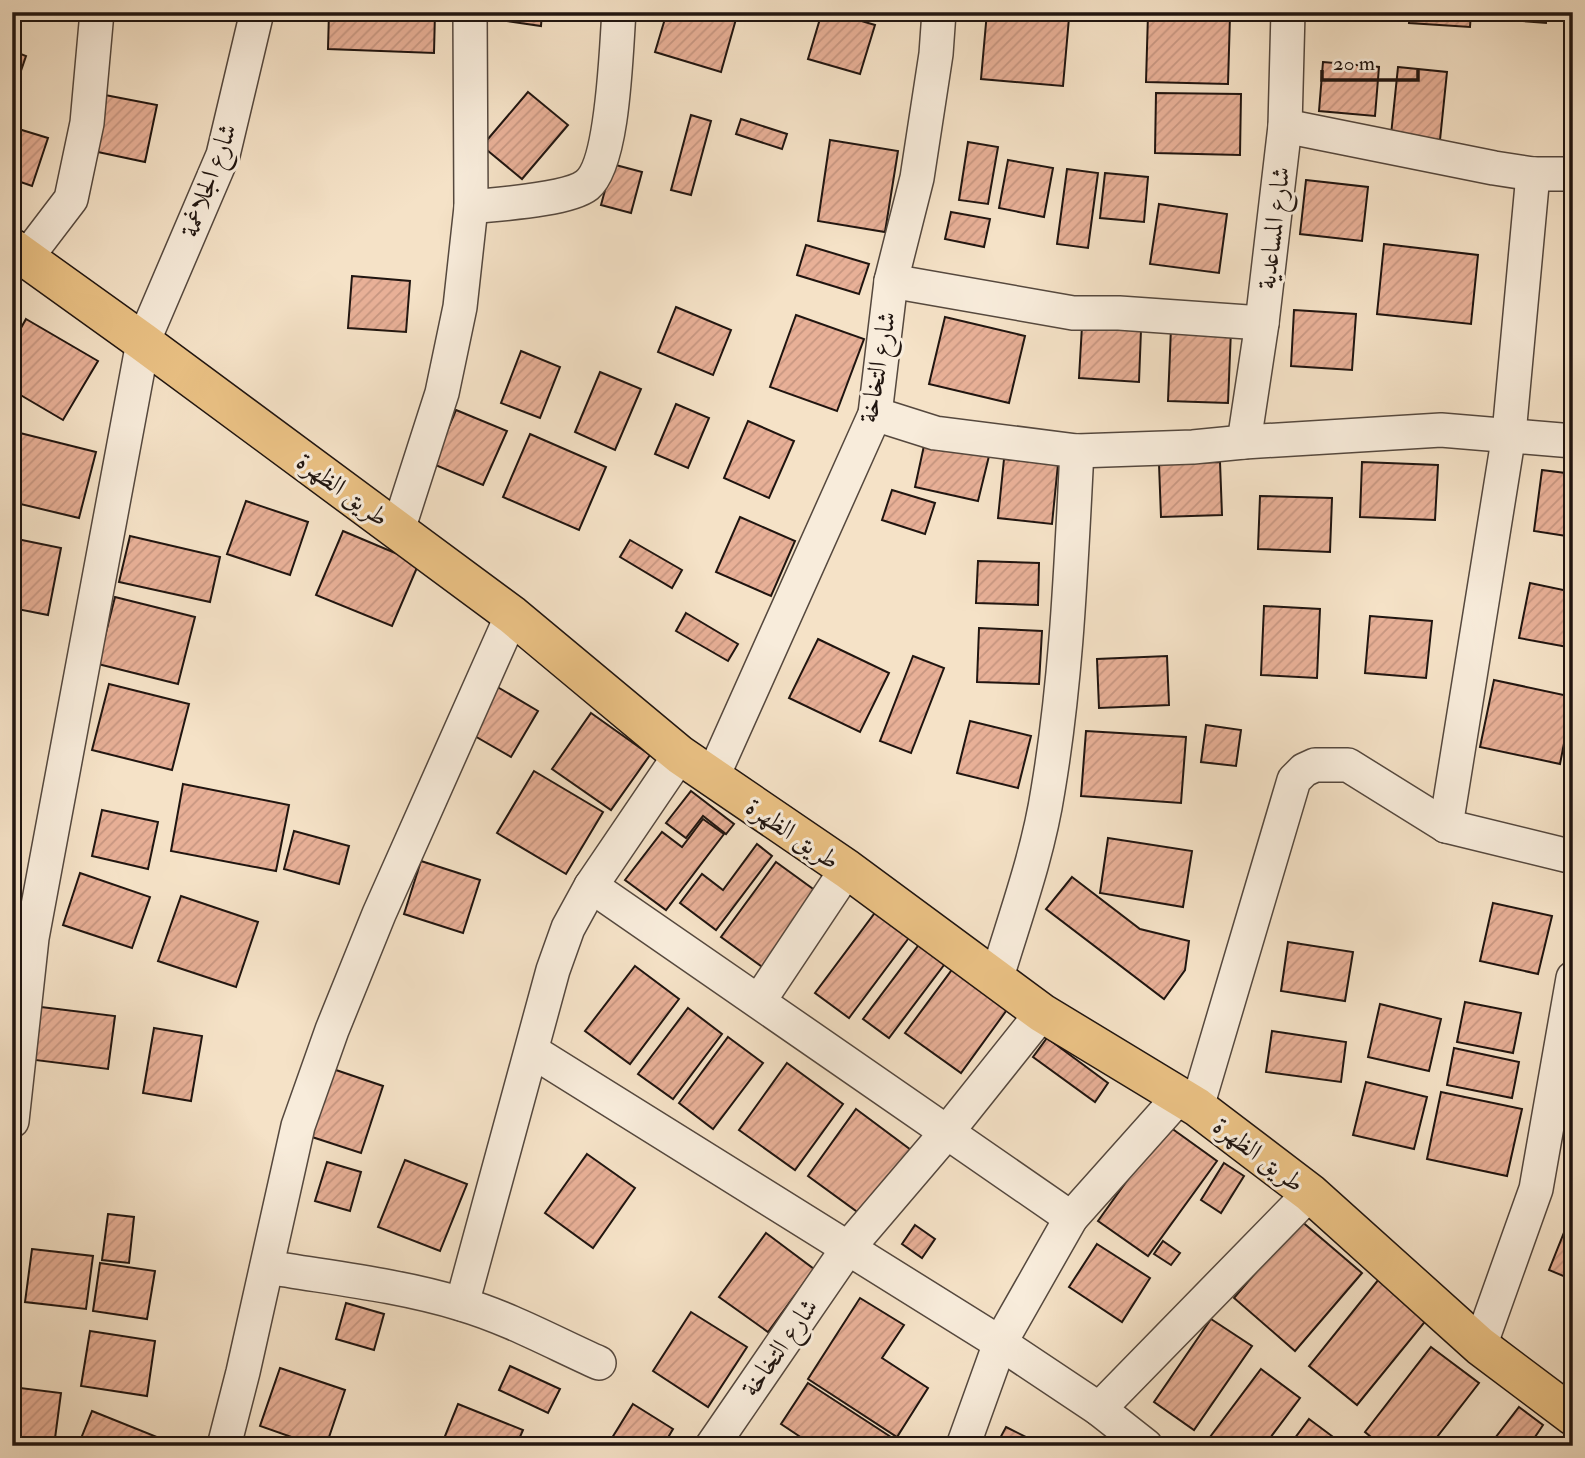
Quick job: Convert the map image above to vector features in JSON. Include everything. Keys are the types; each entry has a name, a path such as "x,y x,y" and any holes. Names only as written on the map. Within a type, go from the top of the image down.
{"main road":[{"name":"طريق الظهرة","path":"17,261 143,342 398,530 512,615 680,755 712,778 847,869 1042,1013 1188,1102 1310,1193 1480,1346 1573,1416"}],"street":[{"path":"17,261 71,199 87,123 97,12"},
{"name":"شارع الجلاغمة","path":"12,1121 32,938 143,342 223,155 257,12"},
{"path":"398,530 442,393 460,307 471,207 470,12"},
{"path":"471,207 556,197 588,185 601,162 610,122 619,12"},
{"name":"شارع التخاخة","path":"712,778 875,414 891,281 917,178 936,54 939,12"},
{"name":"شارع المساعدية","path":"1244,442 1262,323 1285,126 1288,12"},
{"path":"1285,126 1533,174 1573,174"},
{"path":"1446,827 1509,434 1533,174"},
{"path":"891,281 1073,313 1119,313 1262,323"},
{"path":"875,414 935,433 1077,450 1193,447 1441,430 1573,440"},
{"path":"996,980 1037,848 1048,791 1065,672 1077,450"},
{"path":"224,1446 298,1126 332,1030 379,914 512,615"},
{"path":"463,1304 552,970 568,928 591,886 680,755"},
{"path":"963,1446 1000,1342 1071,1218 1188,1102 1294,780 1304,770 1315,765 1348,765 1446,827 1573,857"},
{"path":"759,1001 847,869"},
{"path":"591,886 1071,1218"},
{"path":"1480,1346 1536,1189 1564,1078 1573,978"},
{"name":"شارع التخاخة","path":"712,1446 848,1248 947,1132 1042,1013"},
{"path":"531,1051 1000,1342 1098,1409 1146,1446"},
{"path":"1098,1409 1310,1193"},
{"path":"267,1266 463,1304 598,1363"}],"building":[{"path":"329,12 435,12 434,53 328,49"},
{"path":"487,12 542,12 541,26 486,18"},
{"path":"667,12 738,12 721,72 655,52"},
{"path":"822,12 831,12 875,25 860,74 808,59"},
{"path":"987,12 1069,18 1063,86 981,79"},
{"path":"1410,12 1471,12 1470,27 1409,23"},
{"path":"1510,12 1547,12 1546,23 1510,20"},
{"path":"1148,14 1230,16 1228,84 1146,82"},
{"path":"13,51 26,56 14,91 12,90"},
{"path":"1323,62 1379,67 1375,116 1319,111"},
{"path":"1398,67 1447,72 1440,140 1391,135"},
{"path":"528,92 568,125 522,179 482,146"},
{"path":"1156,93 1241,94 1240,155 1155,153"},
{"path":"105,95 157,105 145,162 93,151"},
{"path":"691,115 711,121 691,195 671,190"},
{"path":"741,119 787,134 782,149 736,134"},
{"path":"12,127 48,138 32,186 12,179"},
{"path":"830,140 898,151 885,232 818,221"},
{"path":"968,142 998,147 988,204 959,200"},
{"path":"1008,160 1053,168 1044,217 999,208"},
{"path":"612,164 642,172 631,213 601,205"},
{"path":"1067,169 1098,173 1088,248 1057,244"},
{"path":"1105,173 1148,177 1144,222 1100,218"},
{"path":"1306,180 1368,187 1362,241 1300,234"},
{"path":"1159,204 1227,214 1219,273 1150,264"},
{"path":"951,212 990,219 984,247 945,239"},
{"path":"1384,244 1478,255 1471,324 1377,314"},
{"path":"806,245 869,264 859,294 797,275"},
{"path":"1573,265 1573,340 1566,339"},
{"path":"352,276 410,281 406,332 348,328"},
{"path":"676,307 731,330 713,375 658,352"},
{"path":"1294,310 1356,314 1352,370 1291,366"},
{"path":"796,315 864,339 837,411 770,387"},
{"path":"945,317 1025,336 1009,403 929,384"},
{"path":"26,319 98,361 63,420 12,390 12,344"},
{"path":"1082,326 1141,330 1139,382 1079,378"},
{"path":"1171,328 1231,330 1228,403 1168,401"},
{"path":"521,351 560,367 540,418 501,403"},
{"path":"600,372 641,389 615,450 575,432"},
{"path":"676,404 709,418 688,468 655,454"},
{"path":"456,410 507,431 483,485 433,464"},
{"path":"748,421 794,441 769,498 724,478"},
{"path":"16,432 96,452 79,518 12,502 12,446"},
{"path":"530,434 606,467 579,530 503,497"},
{"path":"925,441 989,456 978,501 915,487"},
{"path":"1004,459 1058,464 1052,524 998,518"},
{"path":"1220,462 1222,515 1161,517 1159,464"},
{"path":"1362,462 1438,465 1435,520 1360,517"},
{"path":"1542,470 1573,474 1573,537 1534,531"},
{"path":"892,490 935,503 925,534 882,520"},
{"path":"1260,496 1332,498 1330,552 1258,549"},
{"path":"246,501 308,522 290,575 227,554"},
{"path":"740,517 795,541 771,596 716,572"},
{"path":"343,531 419,563 392,626 316,595"},
{"path":"130,536 220,557 210,602 119,582"},
{"path":"12,538 61,548 48,615 12,608"},
{"path":"630,540 682,570 672,588 620,557"},
{"path":"978,561 1039,563 1038,605 976,603"},
{"path":"1530,583 1573,592 1573,648 1519,638"},
{"path":"115,597 195,617 178,684 98,664"},
{"path":"1264,606 1320,609 1317,678 1261,675"},
{"path":"686,613 738,644 728,661 676,631"},
{"path":"1370,616 1432,621 1426,678 1365,673"},
{"path":"979,628 1042,631 1039,684 977,682"},
{"path":"818,639 889,673 860,732 789,698"},
{"path":"913,656 944,668 911,753 880,741"},
{"path":"1167,656 1169,705 1099,708 1097,659"},
{"path":"1494,680 1573,697 1560,764 1480,747"},
{"path":"109,684 189,704 172,770 92,750"},
{"path":"494,685 538,711 511,757 466,731"},
{"path":"591,713 650,755 611,810 552,769"},
{"path":"970,721 1031,736 1018,788 957,773"},
{"path":"1206,725 1241,730 1236,766 1201,762"},
{"path":"1086,731 1186,737 1181,803 1081,796"},
{"path":"534,771 603,812 566,874 497,833"},
{"path":"183,784 289,805 276,871 171,851"},
{"path":"691,791 734,824 726,834 703,816 686,838 666,823"},
{"path":"102,810 158,822 148,869 92,856"},
{"path":"703,819 724,834 666,910 625,880 662,832 682,847"},
{"path":"294,831 349,846 339,884 284,869"},
{"path":"1108,838 1192,851 1183,907 1100,893"},
{"path":"757,844 772,856 716,930 680,903 702,874 723,890"},
{"path":"421,861 480,880 463,933 404,914"},
{"path":"776,862 820,894 765,969 721,937"},
{"path":"80,873 150,897 132,948 63,925"},
{"path":"1072,877 1140,929 1189,941 1185,970 1164,999 1046,909"},
{"path":"181,896 258,922 236,987 158,961"},
{"path":"1493,903 1552,916 1538,974 1480,961"},
{"path":"880,906 914,931 849,1018 815,993"},
{"path":"921,942 947,961 889,1038 863,1019"},
{"path":"1288,942 1353,952 1345,1001 1281,991"},
{"path":"635,966 679,999 630,1064 585,1031"},
{"path":"954,967 1009,1007 961,1073 905,1033"},
{"path":"1465,1002 1521,1013 1513,1053 1457,1042"},
{"path":"1380,1004 1441,1019 1429,1071 1368,1057"},
{"path":"41,1007 115,1016 108,1069 35,1060"},
{"path":"688,1008 722,1034 673,1099 638,1074"},
{"path":"154,1028 202,1036 191,1101 143,1093"},
{"path":"1272,1031 1346,1042 1341,1082 1266,1072"},
{"path":"728,1037 763,1063 713,1129 679,1103"},
{"path":"1047,1038 1108,1083 1095,1102 1033,1057"},
{"path":"1454,1048 1519,1062 1512,1098 1447,1085"},
{"path":"787,1063 843,1104 795,1170 739,1130"},
{"path":"330,1068 383,1086 361,1153 309,1136"},
{"path":"1366,1082 1427,1097 1414,1149 1353,1135"},
{"path":"1441,1092 1522,1109 1507,1176 1427,1159"},
{"path":"856,1109 911,1150 863,1216 808,1176"},
{"path":"1167,1125 1217,1161 1148,1256 1098,1221"},
{"path":"587,1154 635,1188 593,1248 545,1213"},
{"path":"405,1160 467,1184 440,1251 378,1227"},
{"path":"327,1162 361,1172 350,1211 315,1201"},
{"path":"1224,1163 1244,1176 1221,1213 1201,1200"},
{"path":"108,1214 134,1217 129,1263 102,1260"},
{"path":"1300,1220 1362,1273 1295,1351 1234,1298"},
{"path":"915,1225 935,1239 922,1258 902,1244"},
{"path":"1565,1230 1573,1233 1573,1280 1549,1270"},
{"path":"766,1233 814,1269 768,1332 719,1297"},
{"path":"1163,1241 1180,1253 1171,1265 1154,1254"},
{"path":"1097,1244 1150,1278 1122,1322 1069,1287"},
{"path":"32,1249 93,1256 86,1309 25,1302"},
{"path":"100,1263 155,1271 147,1319 93,1311"},
{"path":"1379,1279 1428,1318 1357,1405 1309,1366"},
{"path":"860,1298 904,1325 882,1358 928,1388 897,1437 808,1379"},
{"path":"346,1303 384,1314 374,1350 336,1339"},
{"path":"691,1312 747,1347 708,1407 653,1371"},
{"path":"1211,1319 1252,1346 1194,1430 1154,1402"},
{"path":"90,1331 155,1341 147,1396 81,1386"},
{"path":"1431,1347 1479,1383 1430,1446 1382,1446 1365,1432"},
{"path":"510,1366 560,1389 548,1413 499,1390"},
{"path":"280,1368 345,1390 326,1446 317,1446 260,1426"},
{"path":"1261,1369 1300,1398 1264,1446 1204,1445"},
{"path":"808,1383 894,1439 890,1446 814,1446 781,1424"},
{"path":"12,1387 61,1393 54,1446 12,1446"},
{"path":"458,1404 523,1430 516,1446 441,1446"},
{"path":"633,1404 673,1429 663,1446 607,1446"},
{"path":"1519,1407 1543,1425 1529,1446 1489,1446"},
{"path":"92,1411 162,1439 160,1446 78,1446"},
{"path":"1309,1419 1344,1445 1289,1446"},
{"path":"1006,1427 1044,1446 1010,1446 999,1440"}]}
